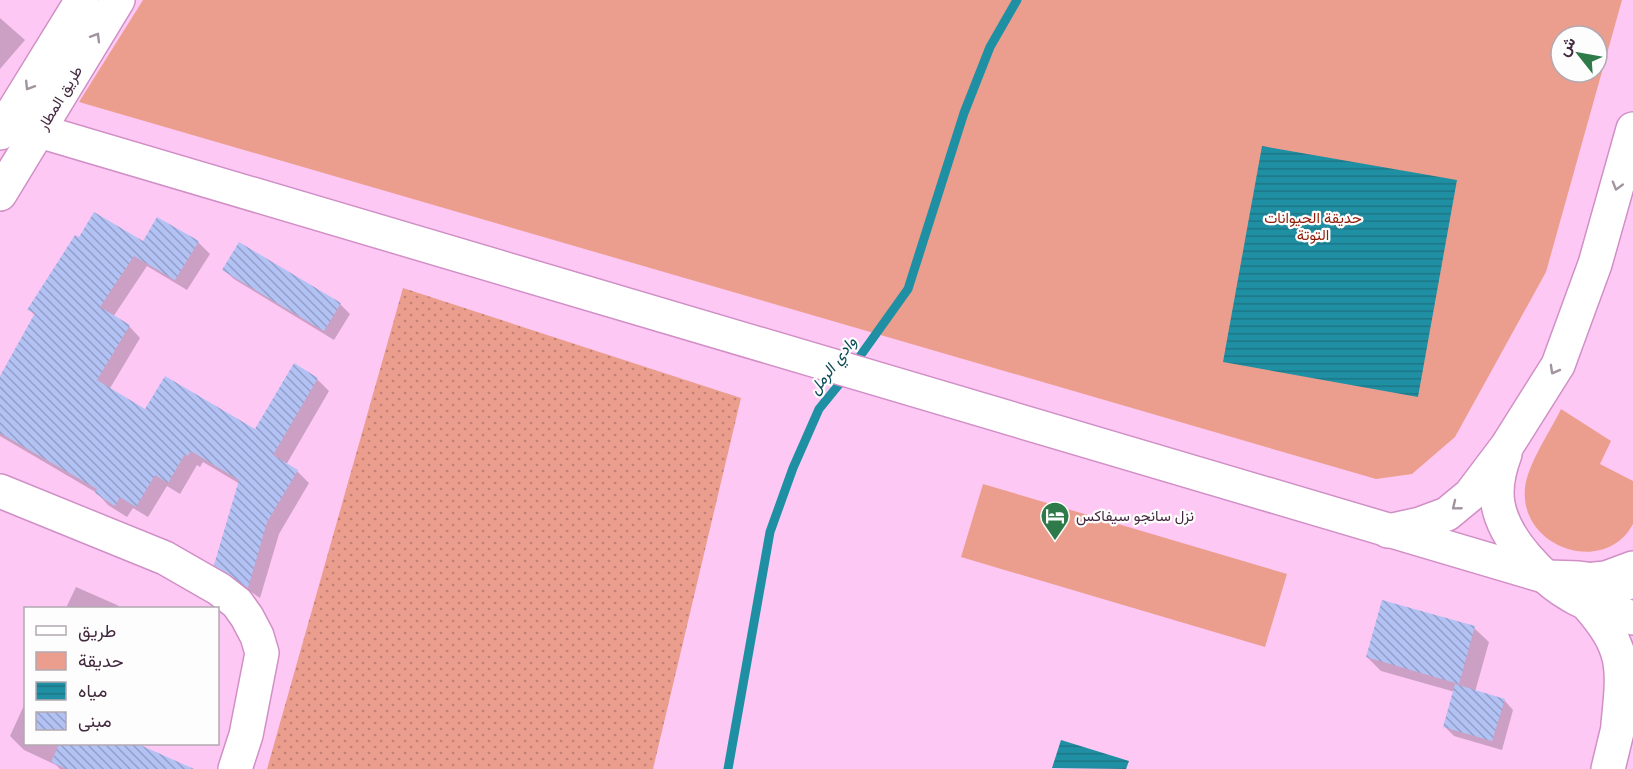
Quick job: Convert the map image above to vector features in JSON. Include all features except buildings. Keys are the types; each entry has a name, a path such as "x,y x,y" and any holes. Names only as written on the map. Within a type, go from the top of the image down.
{"street":[{"path":"82,0 3,127 40,131 1547,578"},
{"name":"طريق المطار","path":"0,194 118,0"},
{"path":"1388,531 1420,524 1447,513 1470,495 1507,446 1558,365 1595,264 1633,129"},
{"path":"1507,446 1498,474 1498,504 1507,532 1524,555 1547,578 1572,596 1633,585"},
{"path":"0,491 165,558 219,589 237,603 257,636 262,653 246,735 235,769"},
{"path":"1590,591 1606,578 1633,568"},
{"path":"1590,591 1633,618"},
{"path":"1590,591 1619,652 1622,683 1618,724"},
{"path":"1608,769 1633,672"}],"green space":[{"name":"حديقة الحيوانات التوتة","path":"143,0 1622,0 1609,47 1609,24 1549,24 1549,84 1599,84 1546,272 1455,437 1412,474 1376,479 79,102"},
{"path":"403,288 741,398 653,769 267,769"},
{"path":"1561,409 1611,441 1600,464 1633,481 1633,524 1620,540 1603,549 1585,552 1566,548 1549,540 1535,526 1527,509 1525,488 1530,468"},
{"path":"983,484 1287,574 1265,647 961,557"}],"water":[{"path":"1262,146 1457,180 1418,397 1223,362"},
{"path":"1061,740 1129,761 1126,769 1052,768"}],"waterway":[{"name":"وادي الرمل","path":"853,366 908,289 964,113 990,47 1017,0"},
{"name":"وادي الرمل","path":"728,769 770,532 793,468 819,409 845,377"}],"place":[{"name":"نزل سانجو سيفاكس","path":"1055,542"}]}
